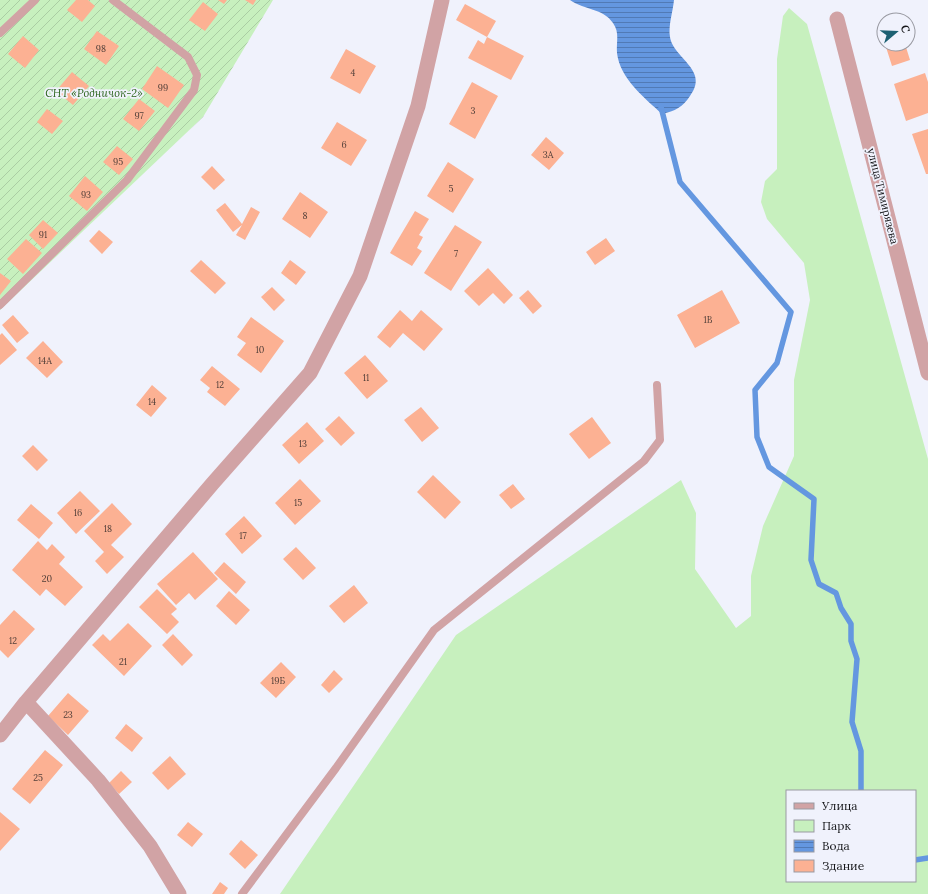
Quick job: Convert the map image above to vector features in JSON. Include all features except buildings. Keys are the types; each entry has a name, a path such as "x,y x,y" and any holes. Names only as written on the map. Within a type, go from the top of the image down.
{"street":[{"path":"0,735 26,702 213,483 310,373 360,276 418,106 442,0"},
{"name":"улица Тимирязева","path":"837,19 928,373"},
{"path":"26,702 98,780 150,846 179,894"}],"lane":[{"path":"0,33 36,0"},
{"path":"0,305 127,180 194,90 197,75 188,57 113,0"},
{"path":"242,894 336,768 434,630 644,461 660,440 657,385"}],"green space":[{"name":"СНТ «Родничок-2»","path":"0,0 273,0 203,117 0,310"},
{"path":"789,8 807,24 928,459 928,894 280,894 456,635 681,480 696,513 695,569 736,628 751,616 751,576 763,526 794,456 794,380 810,300 804,263 767,219 761,202 765,181 777,169 777,59 783,16"}],"water":[{"path":"570,0 674,0 670,23 670,37 677,51 693,71 696,79 695,87 687,100 678,108 662,114 641,95 628,80 623,71 617,53 616,30 609,18 604,14 581,6"}],"waterway":[{"path":"661,107 680,182 791,312 777,363 755,390 757,437 769,467 814,499 811,560 819,584 836,593 841,608 851,624 851,641 857,659 852,722 861,751 861,790"},
{"path":"916,860 928,858"}]}
